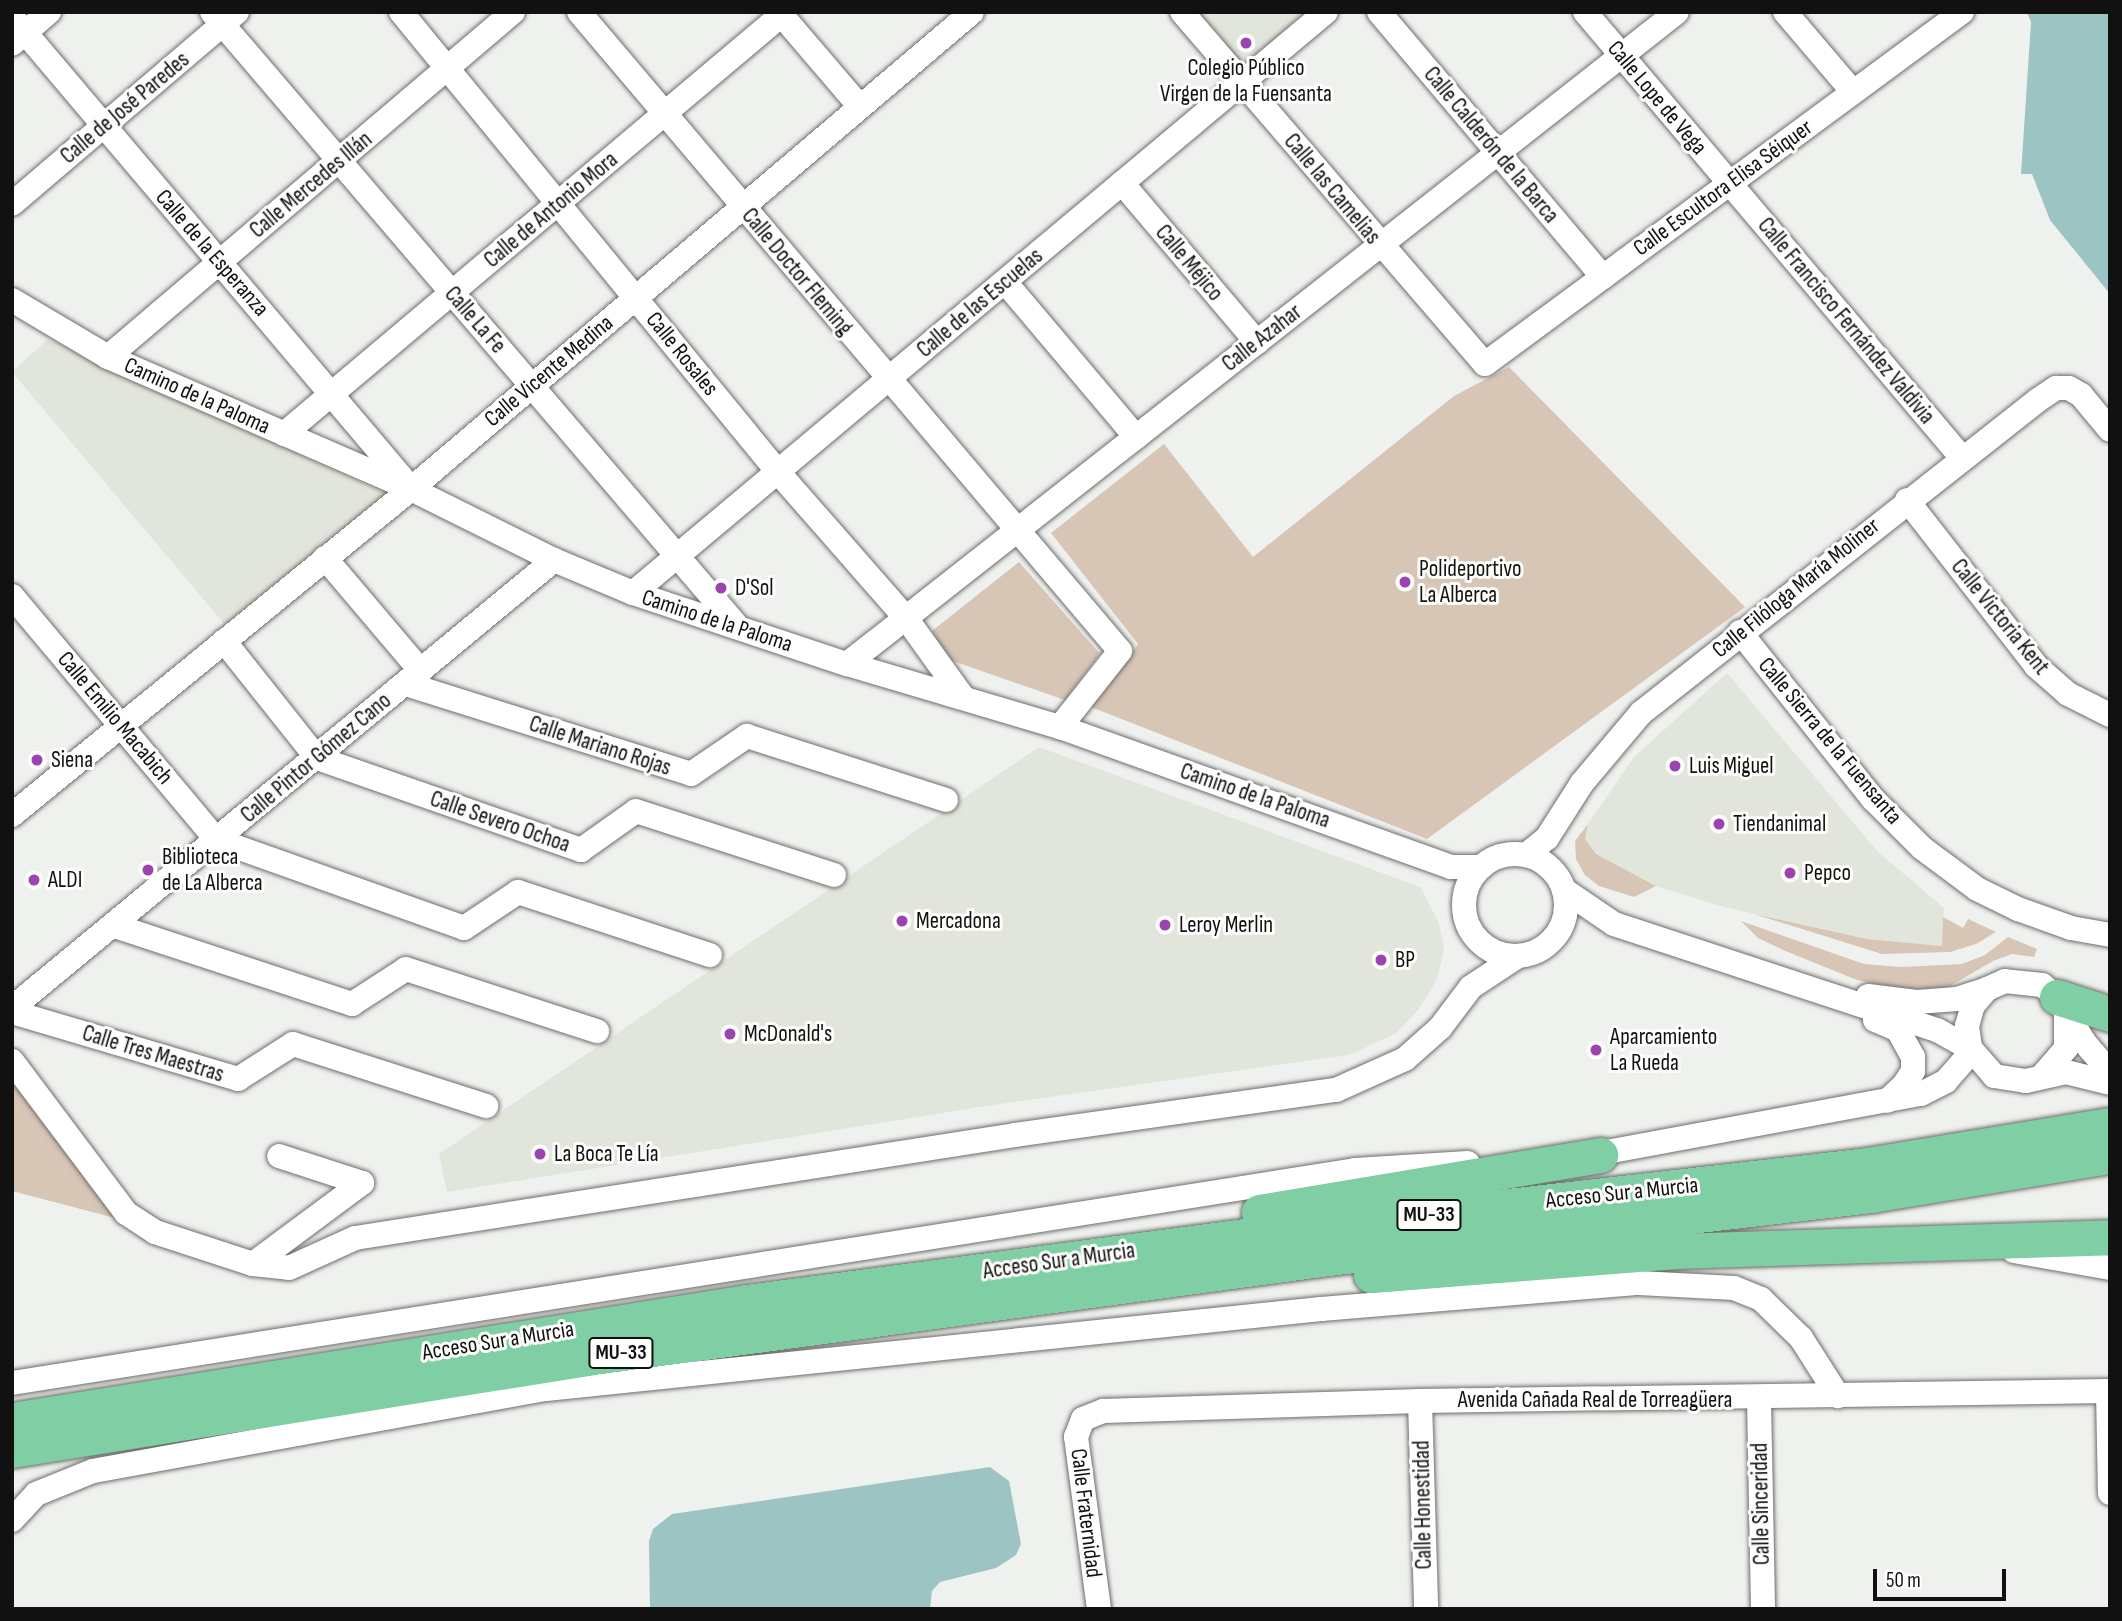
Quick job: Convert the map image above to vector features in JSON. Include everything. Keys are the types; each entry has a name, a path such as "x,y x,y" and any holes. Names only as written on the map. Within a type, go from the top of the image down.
{"highway":[{"path":"2061,1005 2110,1014"},
{"name":"Acceso Sur a Murcia","path":"12,1420 747,1302 1245,1236 1868,1165 2110,1125"},
{"path":"747,1302 1600,1155"},
{"name":"Acceso Sur a Murcia","path":"12,1450 482,1373 1232,1271 1871,1195 2110,1156"},
{"path":"1232,1271 1255,1284 1676,1251 1972,1244 2110,1237"}],"street":[{"path":"17,31 49,12"},
{"name":"Calle Rosales","path":"401,12 778,472 906,618 962,696"},
{"name":"Calle Mercedes Illán","path":"108,357 513,12"},
{"name":"Calle Doctor Fleming","path":"579,12 1016,532 1120,651 1060,727"},
{"name":"Calle Vicente Medina","path":"12,815 411,489 972,12"},
{"name":"Calle las Camelias","path":"1182,12 1380,246 1485,364"},
{"name":"Calle de las Escuelas","path":"633,593 1326,12"},
{"name":"Calle Calderón de la Barca","path":"1379,12 1603,277"},
{"name":"Calle Lope de Vega","path":"1585,12 1730,184"},
{"name":"Calle Azahar","path":"847,664 1677,12"},
{"path":"1785,12 1853,92"},
{"name":"Calle Escultora Elisa Séiquer","path":"1485,364 1962,12"},
{"path":"782,13 860,107"},
{"name":"Calle de Antonio Mora","path":"284,434 782,13"},
{"name":"Calle de José Paredes","path":"12,204 103,127 224,16"},
{"name":"Calle La Fe","path":"224,16 339,161 738,627"},
{"name":"Calle de la Esperanza","path":"17,31 333,393 411,489"},
{"name":"Calle Méjico","path":"1122,183 1257,342"},
{"name":"Calle Francisco Fernández Valdivia","path":"1730,184 1962,458"},
{"path":"1005,282 1136,437"},
{"name":"Camino de la Paloma","path":"12,300 108,357 411,489 554,560 633,593 847,664 1060,727 1467,873"},
{"name":"Calle Filóloga María Moliner","path":"1526,855 1557,826 1582,783 1641,713 1907,500 2056,388 2069,388 2081,395 2110,430"},
{"name":"Calle Victoria Kent","path":"1907,500 2036,666 2068,694 2110,715"},
{"path":"326,558 414,677"},
{"name":"Calle Pintor Gómez Cano","path":"12,1010 554,560"},
{"name":"Calle Emilio Macabich","path":"12,596 217,840"},
{"name":"Calle Sierra de la Fuensanta","path":"1740,632 1873,799 1922,848 1977,889 2018,909 2071,928 2110,935"},
{"path":"224,641 317,758"},
{"name":"Calle Mariano Rojas","path":"414,677 691,774 747,736 946,800"},
{"name":"Calle Severo Ochoa","path":"317,758 581,850 636,811 834,875"},
{"name":"Calle Filóloga María Moliner","path":"1557,826 1558,879"},
{"path":"217,840 464,928 519,892 710,955"},
{"path":"1518,956 1485,946 1473,933 1466,917 1467,873 1498,857 1526,855 1614,924 1937,1030 1970,1050 1994,1076 2026,1081 2066,1072 2110,1083"},
{"path":"12,1061 132,1220 155,1232 254,1264 289,1269 355,1238 1015,1135 1336,1090 1379,1074 1419,1049 1471,987 1518,956 1534,953 1559,932 1565,916 1558,879"},
{"path":"1559,932 1614,924"},
{"path":"114,926 352,1004 405,969 597,1031"},
{"path":"1471,987 1473,933"},
{"path":"1811,990 1917,1002 1957,999 2004,981 2023,979 2042,985 2061,1005 2110,1072"},
{"path":"12,1383 1355,1170 1600,1155 1886,1102 1921,1094 1946,1081 1970,1050 1967,1026 1973,1005 1987,989"},
{"path":"1811,990 1898,1030 1909,1045 1913,1070 1886,1102"},
{"path":"2042,1076 2066,1048 2061,1005"},
{"name":"Calle Tres Maestras","path":"12,1010 238,1079 293,1044 486,1106"},
{"path":"254,1264 362,1184 279,1156"},
{"path":"1972,1244 2110,1268"},
{"path":"12,1520 36,1494 93,1471 546,1389 1321,1309 1639,1283 1734,1288 1761,1298 1801,1338 1838,1396"},
{"path":"2109,1391 2110,1493"},
{"name":"Avenida Cañada Real de Torreagüera","path":"1083,1419 1125,1409 1420,1401 1759,1399 2109,1391"},
{"name":"Calle Sinceridad","path":"1759,1399 1763,1609"},
{"name":"Calle Honestidad","path":"1420,1401 1426,1609"},
{"name":"Calle Fraternidad","path":"1083,1419 1076,1437 1077,1461 1099,1609"}],"shaded area":[{"name":"Colegio Público Virgen de la Fuensanta","path":"1189,12 1314,12 1242,74"},
{"path":"48,339 386,494 226,626 12,372"},
{"name":"Polideportivo La Alberca","path":"1509,367 1745,607 1427,839 1091,707 1138,644 1051,533 1164,444 1253,557 1454,396"},
{"path":"1019,562 1100,654 1065,700 950,660 932,631"},
{"path":"1727,673 1878,852 1944,908 1942,946 1867,939 1724,907 1656,886 1596,854 1585,839 1588,824 1634,757"},
{"path":"1039,747 1420,887 1439,923 1444,949 1437,979 1419,1009 1395,1034 1349,1055 993,1105 447,1192 439,1154"},
{"path":"1588,824 1585,839 1596,854 1656,886 1634,897 1599,886 1585,875 1576,859 1575,841"},
{"path":"1754,914 1867,939 1942,946 1943,917 1963,928 1968,919 1996,932 1976,944 1950,952 1882,954"},
{"path":"1741,921 1864,964 1901,967 1962,964 1985,955 2008,937 2037,949 2034,957 2012,954 1993,961 1940,992 1893,988 1857,980 1783,950 1758,938"},
{"path":"12,1061 138,1224 12,1191"}],"water":[{"path":"2027,12 2110,12 2110,294 2050,220 2032,174 2021,174 2031,22"},
{"path":"990,1467 1009,1481 1021,1544 1016,1555 996,1568 940,1582 932,1591 930,1609 650,1609 649,1541 653,1529 672,1514"}],"place":[{"name":"Colegio Público Virgen de la Fuensanta","path":"1246,43"},
{"name":"Polideportivo La Alberca","path":"1405,582"},
{"name":"D'Sol","path":"721,588"},
{"name":"Siena","path":"37,760"},
{"name":"Luis Miguel","path":"1675,766"},
{"name":"Tiendanimal","path":"1719,824"},
{"name":"Biblioteca de La Alberca","path":"148,870"},
{"name":"Pepco","path":"1790,873"},
{"name":"ALDI","path":"34,880"},
{"name":"Mercadona","path":"902,921"},
{"name":"Leroy Merlin","path":"1165,925"},
{"name":"BP","path":"1381,960"},
{"name":"McDonald's","path":"730,1034"},
{"name":"Aparcamiento La Rueda","path":"1596,1050"},
{"name":"La Boca Te Lía","path":"540,1154"}]}
